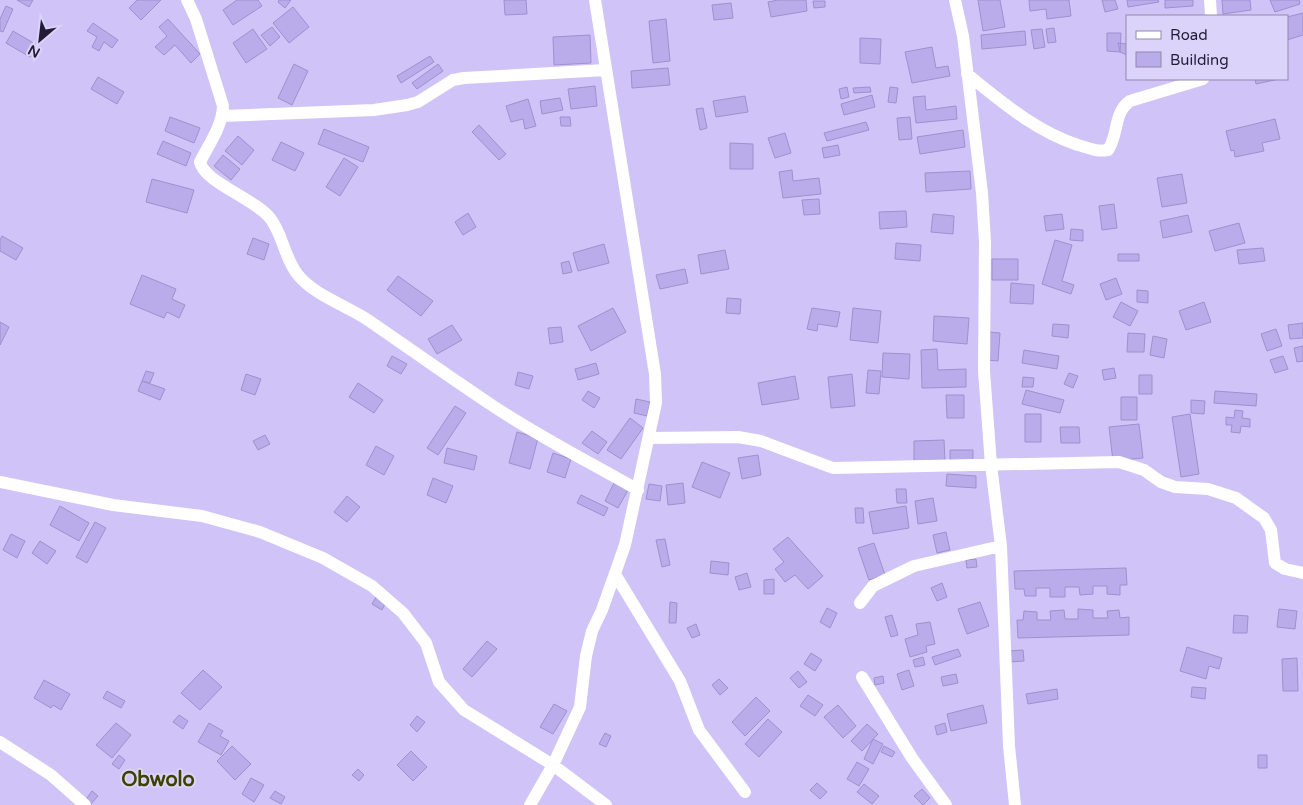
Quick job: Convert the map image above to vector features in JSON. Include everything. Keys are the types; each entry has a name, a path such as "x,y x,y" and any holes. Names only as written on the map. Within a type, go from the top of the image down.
{"street":[{"path":"187,0 196,19 223,106 217,130 200,162 201,168 208,175 248,200 270,217 289,262 299,277 318,291 365,318 494,406 638,490"},
{"path":"530,805 553,765 580,707 586,656 592,631 625,545 650,438 656,403 655,374 595,0"},
{"path":"955,0 963,36 982,194 985,242 984,371 991,465 1002,546 1011,803"},
{"path":"1210,0 1211,15"},
{"path":"222,116 382,108 418,102 453,80 464,78 606,70"},
{"path":"967,74 1025,120 1062,140 1098,152 1108,150 1112,143 1118,116 1123,106 1130,101 1200,80"},
{"path":"650,438 738,437 781,447 834,468 1119,462 1144,470 1161,482 1175,487 1208,489 1236,498 1264,518 1271,530 1276,563 1285,569 1303,573"},
{"path":"0,482 113,505 202,516 260,532 323,558 372,586 403,613 426,643 439,682 464,710 553,765 606,805"},
{"path":"860,603 873,586 914,566 1002,546"},
{"path":"615,574 680,681 699,730 745,792"},
{"path":"862,677 912,758 946,805"},
{"path":"0,742 51,775 85,805"}],"building":[{"path":"17,0 33,0 29,7"},
{"path":"137,0 161,0 141,20 129,8"},
{"path":"237,0 258,0 262,6 233,25 223,10"},
{"path":"279,0 291,0 285,8 278,2"},
{"path":"504,0 526,0 527,14 505,15"},
{"path":"806,0 807,11 771,17 768,2"},
{"path":"978,0 1000,0 1005,27 983,31"},
{"path":"1029,0 1069,0 1071,16 1047,19 1046,9 1030,11"},
{"path":"1102,0 1115,0 1118,9 1105,12"},
{"path":"1127,0 1158,0 1159,2 1128,7"},
{"path":"1165,0 1193,0 1193,6 1165,8"},
{"path":"1222,0 1250,0 1251,10 1223,14"},
{"path":"1270,0 1299,0 1300,4 1275,12"},
{"path":"813,1 825,1 825,7 814,8"},
{"path":"731,3 733,18 714,20 712,5"},
{"path":"6,6 13,9 3,32 0,31 0,19"},
{"path":"293,7 309,27 289,43 273,23"},
{"path":"1303,13 1303,35 1288,40 1288,17"},
{"path":"168,19 200,54 191,63 175,45 164,55 155,47 167,36 159,27"},
{"path":"666,19 670,61 653,63 649,21"},
{"path":"93,23 118,40 112,48 104,42 99,51 92,47 97,37 87,31"},
{"path":"272,27 280,37 270,46 261,35"},
{"path":"1054,28 1056,42 1048,43 1046,29"},
{"path":"253,29 267,49 246,63 233,43"},
{"path":"1042,29 1045,47 1034,49 1031,30"},
{"path":"13,31 37,45 30,57 6,43"},
{"path":"1025,31 1026,45 982,49 981,35"},
{"path":"1107,33 1121,33 1120,52 1107,51"},
{"path":"590,35 591,63 554,65 553,37"},
{"path":"860,38 881,39 880,64 860,63"},
{"path":"1118,43 1126,44 1126,55 1120,52"},
{"path":"932,47 936,68 948,66 950,76 912,83 905,52"},
{"path":"430,56 434,62 401,83 397,76"},
{"path":"294,64 308,71 292,105 278,98"},
{"path":"438,64 443,71 417,89 412,83"},
{"path":"668,68 670,85 632,88 631,71"},
{"path":"98,77 124,92 117,104 91,89"},
{"path":"1255,80 1274,80 1256,84"},
{"path":"595,86 597,106 571,109 568,89"},
{"path":"847,87 849,97 841,99 839,89"},
{"path":"870,87 871,92 854,93 853,88"},
{"path":"890,87 898,88 896,103 888,102"},
{"path":"872,95 875,107 844,115 841,104"},
{"path":"745,96 748,112 716,117 713,101"},
{"path":"925,96 926,110 956,106 957,119 916,123 913,97"},
{"path":"560,98 563,110 542,114 540,101"},
{"path":"528,99 536,126 525,129 523,119 511,122 506,106"},
{"path":"703,108 707,128 700,130 696,109"},
{"path":"170,117 200,128 194,143 165,131"},
{"path":"560,117 570,117 571,126 561,126"},
{"path":"910,117 912,139 899,140 897,118"},
{"path":"1275,119 1280,139 1262,143 1264,151 1235,157 1234,150 1231,151 1226,131"},
{"path":"866,122 869,130 827,141 824,133"},
{"path":"479,125 506,154 499,160 472,132"},
{"path":"324,129 369,147 363,162 318,144"},
{"path":"963,130 965,147 920,154 917,137"},
{"path":"785,133 791,153 775,158 768,138"},
{"path":"238,136 254,150 242,165 225,151"},
{"path":"163,141 191,153 186,166 157,154"},
{"path":"281,142 304,153 295,171 272,160"},
{"path":"730,143 753,144 753,169 730,169"},
{"path":"838,145 840,155 824,158 822,148"},
{"path":"223,155 240,169 231,180 214,166"},
{"path":"344,158 358,167 340,196 326,187"},
{"path":"792,170 793,181 819,178 821,194 783,198 779,172"},
{"path":"970,171 971,189 926,192 925,173"},
{"path":"1182,174 1187,203 1162,207 1157,178"},
{"path":"152,179 194,190 187,213 146,202"},
{"path":"819,199 820,214 804,215 802,200"},
{"path":"1114,204 1117,228 1102,230 1099,206"},
{"path":"906,211 907,227 880,229 879,212"},
{"path":"468,213 476,227 463,235 455,222"},
{"path":"933,214 954,216 953,234 931,232"},
{"path":"1062,214 1064,229 1046,231 1044,216"},
{"path":"1188,215 1192,232 1163,238 1160,221"},
{"path":"1239,223 1245,243 1215,251 1209,231"},
{"path":"1071,229 1083,230 1083,241 1070,240"},
{"path":"2,236 23,248 16,260 0,251"},
{"path":"253,238 269,244 264,260 247,254"},
{"path":"1055,240 1072,245 1062,281 1074,285 1071,294 1042,284"},
{"path":"896,243 921,245 920,261 895,259"},
{"path":"604,244 609,263 578,271 573,253"},
{"path":"1263,248 1265,261 1239,264 1237,250"},
{"path":"725,250 729,269 701,274 698,255"},
{"path":"1118,254 1139,254 1139,261 1118,261"},
{"path":"992,259 1018,259 1018,280 992,280"},
{"path":"569,261 572,272 563,274 561,263"},
{"path":"685,269 688,283 660,289 656,275"},
{"path":"142,275 176,289 172,299 185,305 179,318 167,312 164,318 130,304"},
{"path":"398,276 433,301 421,316 387,290"},
{"path":"1116,278 1122,294 1106,300 1100,284"},
{"path":"1011,283 1034,285 1033,304 1010,303"},
{"path":"1137,290 1148,291 1148,303 1137,302"},
{"path":"727,298 741,299 740,314 726,313"},
{"path":"1121,302 1138,311 1130,326 1113,317"},
{"path":"1204,302 1211,322 1186,330 1179,311"},
{"path":"613,308 626,332 591,351 578,326"},
{"path":"812,308 840,312 837,327 818,324 817,331 807,329"},
{"path":"853,308 881,311 878,343 850,340"},
{"path":"934,316 969,318 967,344 933,341"},
{"path":"0,322 9,327 0,345"},
{"path":"1303,323 1303,338 1290,339 1288,325"},
{"path":"1053,324 1069,325 1068,338 1052,336"},
{"path":"452,325 462,340 437,354 428,339"},
{"path":"561,327 563,342 550,344 548,328"},
{"path":"1276,329 1282,346 1267,351 1261,334"},
{"path":"989,332 1000,333 998,361 987,360"},
{"path":"1128,333 1145,334 1144,352 1127,352"},
{"path":"1153,336 1167,339 1164,358 1150,355"},
{"path":"1303,346 1303,361 1297,362 1294,348"},
{"path":"937,349 938,370 966,369 966,387 922,388 921,350"},
{"path":"1024,350 1059,356 1057,369 1022,363"},
{"path":"883,353 910,354 909,379 882,377"},
{"path":"392,356 407,364 401,374 387,366"},
{"path":"1283,356 1288,369 1275,373 1270,360"},
{"path":"596,363 599,374 578,380 575,369"},
{"path":"1114,368 1116,378 1104,380 1102,370"},
{"path":"868,370 881,371 879,394 866,393"},
{"path":"146,371 154,373 150,383 142,381"},
{"path":"518,372 533,376 529,389 515,385"},
{"path":"1069,373 1078,376 1073,388 1064,384"},
{"path":"246,374 261,379 255,395 241,390"},
{"path":"852,374 855,406 831,408 828,377"},
{"path":"1139,375 1152,375 1152,394 1139,394"},
{"path":"795,376 799,399 762,405 758,383"},
{"path":"1023,377 1034,378 1033,387 1022,387"},
{"path":"142,381 165,389 160,400 138,391"},
{"path":"358,383 383,400 374,413 349,397"},
{"path":"1026,390 1064,400 1060,413 1022,404"},
{"path":"588,391 600,398 594,408 582,400"},
{"path":"1215,391 1257,394 1256,406 1214,403"},
{"path":"946,395 964,395 964,418 947,418"},
{"path":"1121,397 1137,397 1137,420 1121,420"},
{"path":"636,399 650,402 647,416 634,413"},
{"path":"1191,400 1205,401 1204,414 1191,413"},
{"path":"455,406 466,413 438,455 427,448"},
{"path":"1235,410 1243,411 1242,418 1250,419 1250,427 1241,426 1240,433 1231,432 1232,425 1226,425 1226,417 1234,418"},
{"path":"1025,414 1041,414 1041,442 1025,442"},
{"path":"1190,414 1199,474 1181,477 1172,417"},
{"path":"630,418 643,428 621,459 607,450"},
{"path":"1139,424 1143,458 1113,461 1109,427"},
{"path":"1060,427 1079,427 1080,443 1061,443"},
{"path":"592,431 607,442 598,454 582,443"},
{"path":"517,432 538,438 530,469 509,463"},
{"path":"265,435 270,444 258,450 253,441"},
{"path":"944,440 945,461 914,462 914,441"},
{"path":"376,446 394,456 384,475 366,465"},
{"path":"447,448 477,456 474,470 444,463"},
{"path":"950,450 973,450 973,461 950,460"},
{"path":"553,453 571,459 565,478 547,472"},
{"path":"758,455 761,475 742,479 738,458"},
{"path":"702,462 730,473 720,498 692,487"},
{"path":"947,474 976,476 976,488 946,486"},
{"path":"433,478 453,486 446,503 427,495"},
{"path":"614,483 628,490 618,508 605,501"},
{"path":"683,483 685,503 668,505 666,485"},
{"path":"649,484 662,486 660,501 646,499"},
{"path":"896,489 906,489 907,503 897,503"},
{"path":"581,495 608,508 604,516 577,503"},
{"path":"347,496 360,507 347,522 334,512"},
{"path":"933,498 937,521 918,524 915,501"},
{"path":"60,506 89,523 79,541 50,525"},
{"path":"906,506 909,528 873,534 869,512"},
{"path":"855,508 863,508 864,523 856,523"},
{"path":"95,522 106,528 87,563 76,557"},
{"path":"946,532 950,550 937,553 933,535"},
{"path":"11,534 25,541 17,558 3,550"},
{"path":"788,537 823,576 808,589 795,575 785,582 775,569 784,562 773,549"},
{"path":"665,539 670,565 662,567 656,540"},
{"path":"40,541 56,551 47,564 32,553"},
{"path":"874,543 885,575 869,580 858,548"},
{"path":"976,559 977,567 967,568 966,560"},
{"path":"711,561 729,563 728,575 710,573"},
{"path":"1126,568 1127,585 1120,585 1120,595 1107,594 1107,586 1093,586 1093,594 1080,595 1079,587 1065,587 1065,597 1050,597 1050,588 1036,588 1036,596 1025,596 1024,589 1015,589 1014,571"},
{"path":"747,573 751,587 739,590 735,577"},
{"path":"774,579 774,594 764,594 764,580"},
{"path":"942,583 947,597 937,601 931,588"},
{"path":"376,597 386,602 382,610 372,604"},
{"path":"670,602 677,603 676,623 669,623"},
{"path":"980,602 989,626 967,634 958,609"},
{"path":"827,608 837,613 830,628 820,622"},
{"path":"1078,609 1093,610 1093,618 1108,618 1107,611 1119,610 1120,618 1129,617 1129,635 1018,638 1017,620 1023,620 1024,611 1037,612 1037,620 1051,620 1050,611 1064,610 1065,619 1078,619"},
{"path":"1279,609 1297,611 1295,629 1277,627"},
{"path":"892,615 898,635 891,637 885,617"},
{"path":"1234,615 1248,616 1247,633 1233,633"},
{"path":"930,622 935,644 926,646 927,652 910,657 905,639 918,635 916,624"},
{"path":"696,624 700,635 692,638 687,628"},
{"path":"487,641 497,649 472,677 463,669"},
{"path":"1187,647 1222,658 1219,669 1209,666 1206,679 1180,671"},
{"path":"958,649 961,656 935,665 932,657"},
{"path":"1023,650 1024,661 1010,662 1009,651"},
{"path":"811,653 822,660 815,671 804,664"},
{"path":"923,657 925,665 915,667 913,660"},
{"path":"1297,658 1298,691 1283,691 1282,659"},
{"path":"203,670 222,687 200,710 181,693"},
{"path":"909,670 914,686 902,690 897,674"},
{"path":"798,671 807,682 799,688 790,678"},
{"path":"956,674 958,683 943,686 941,677"},
{"path":"883,676 884,683 875,685 874,678"},
{"path":"719,679 728,688 720,695 712,685"},
{"path":"44,680 70,694 61,710 53,705 51,708 34,698"},
{"path":"1192,687 1206,688 1205,699 1191,697"},
{"path":"1057,689 1058,699 1028,704 1026,694"},
{"path":"107,691 125,701 121,708 103,698"},
{"path":"808,695 823,705 815,716 800,706"},
{"path":"756,697 770,711 745,736 732,722"},
{"path":"554,704 567,711 553,734 540,727"},
{"path":"838,705 856,726 843,738 824,717"},
{"path":"983,705 987,723 951,731 947,714"},
{"path":"179,715 188,721 183,729 173,722"},
{"path":"417,716 425,722 417,732 410,725"},
{"path":"768,719 782,732 759,757 745,744"},
{"path":"116,723 131,735 112,758 96,745"},
{"path":"209,723 223,731 220,736 229,741 221,755 198,742"},
{"path":"945,723 947,732 937,735 935,726"},
{"path":"867,724 878,734 862,751 851,741"},
{"path":"605,733 611,736 606,747 599,744"},
{"path":"873,739 883,744 873,764 864,759"},
{"path":"232,746 251,764 235,780 217,761"},
{"path":"884,746 895,752 892,757 881,752"},
{"path":"411,751 427,767 413,781 397,765"},
{"path":"119,755 125,760 119,769 112,764"},
{"path":"1258,755 1267,755 1267,768 1258,768"},
{"path":"857,762 869,769 859,786 847,779"},
{"path":"358,769 364,775 359,781 352,775"},
{"path":"251,778 264,785 254,802 242,794"},
{"path":"817,783 827,792 820,799 810,790"},
{"path":"864,784 879,796 872,804 857,792"},
{"path":"922,789 930,798 923,805 914,796"},
{"path":"92,791 98,796 90,805 85,801"},
{"path":"275,791 285,797 281,804 270,798"}],"district":[{"name":"Obwolo","path":"158,780"}]}
